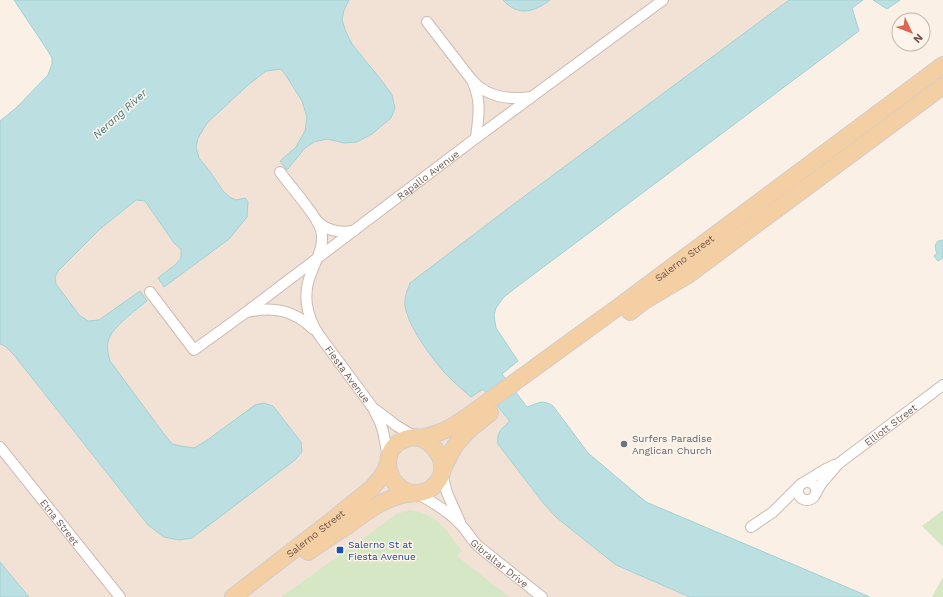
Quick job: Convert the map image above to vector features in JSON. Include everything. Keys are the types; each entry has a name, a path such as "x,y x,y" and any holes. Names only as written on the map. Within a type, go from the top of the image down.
{"main road":[{"name":"Salerno Street","path":"418,438 446,430 494,404 598,328 943,65"},
{"name":"Salerno Street","path":"598,328 688,275 943,86"},
{"name":"Salerno Street","path":"442,472 458,442 494,404"},
{"path":"407,438 418,438 428,443 438,453 442,463 442,472 432,488 415,493 402,489 397,484 391,475 388,461 392,449 401,441 407,438"},
{"name":"Salerno Street","path":"233,597 372,488 385,471 388,461"},
{"name":"Salerno Street","path":"250,597 318,545 372,509 396,496 415,493"}],"street":[{"path":"642,15 649,0"},
{"name":"Rapallo Avenue","path":"150,292 194,350 662,0"},
{"path":"427,22 471,79 483,90 499,97 513,98 533,96"},
{"path":"471,79 478,95 480,108 476,138"},
{"path":"280,172 323,226 330,230 341,232 353,231"},
{"name":"Fiesta Avenue","path":"316,219 322,238 321,249 308,281 306,290 306,300 310,319 323,340 373,408 380,422 384,436 388,461"},
{"name":"Fiesta Avenue","path":"245,313 265,309 275,309 287,312 307,324 323,340"},
{"name":"Elliott Street","path":"751,527 773,512 790,503 812,497 838,464 943,385"},
{"name":"Fiesta Avenue","path":"373,408 418,438"},
{"name":"Etna Street","path":"0,447 120,597"},
{"name":"Elliott Street","path":"773,512 802,484 824,470 838,464"},
{"name":"Gibraltar Drive","path":"442,472 447,493 462,526 470,538 542,597"},
{"path":"808,482 813,484 816,488 812,497 803,499 800,496 798,490 802,484 808,482"},
{"name":"Gibraltar Drive","path":"415,493 438,505 462,526"}],"shaded area":[{"path":"349,0 503,0 505,2 535,9 550,0 789,0 410,283 405,300 406,315 423,344 483,389 509,420 509,422 500,430 544,504 557,518 616,565 690,597 29,597 0,562 0,344 5,346 14,355 148,525 206,441 194,448 172,444 110,361 107,349 109,338 115,328 147,302 140,291 99,320 88,321 79,315 56,284 55,277 58,271 100,229 136,200 145,201 174,243 181,249 181,258 175,265 158,278 164,287 236,200 230,198 223,191 199,158 196,148 198,138 207,123 248,85 266,71 281,69 302,101 307,117 305,131 296,147 280,161 287,169 305,148 314,142 327,138 344,143 372,134 391,118 395,108 369,64 352,44 346,32 342,20 344,10"}],"green space":[{"path":"409,510 428,516 440,524 462,551 457,556 509,597 281,597 397,514"},
{"path":"943,510 943,547 922,526"},
{"path":"943,577 943,597 932,597"}],"water":[{"name":"Nerang River","path":"14,0 349,0 344,10 342,20 346,32 352,44 392,95 395,108 391,118 372,134 357,142 344,143 327,139 314,142 305,148 287,170 280,161 296,147 305,131 307,117 302,101 281,69 266,71 248,85 207,123 198,138 196,148 199,158 223,191 231,198 236,200 245,198 248,202 247,217 229,239 164,287 158,278 175,265 181,258 181,249 174,243 145,201 136,200 100,229 58,271 55,277 56,284 79,315 88,321 99,320 140,291 147,301 126,318 111,334 108,344 110,361 172,444 194,448 255,405 264,403 273,406 301,442 302,452 295,460 192,538 179,540 164,537 148,525 14,355 5,346 0,344 0,121 16,108 48,75 52,64 52,58 48,51"},
{"path":"503,0 550,0 532,10 520,11 514,9"},
{"path":"789,0 863,0 852,8 859,31 514,289 503,298 496,308 494,315 496,328 518,361 502,374 527,407 543,402 553,406 588,453 646,502 870,597 690,597 616,565 557,518 544,504 498,444 500,432 509,420 483,389 471,397 444,372 425,348 413,328 408,318 405,301 410,283"},
{"path":"873,0 900,0 887,9"},
{"path":"943,240 943,258 938,261 934,256 937,253 935,246 938,241"},
{"path":"0,562 29,597 0,597"}],"place":[{"name":"Surfers Paradise Anglican Church","path":"624,444"},
{"name":"Salerno St at Fiesta Avenue","path":"340,550"}]}
